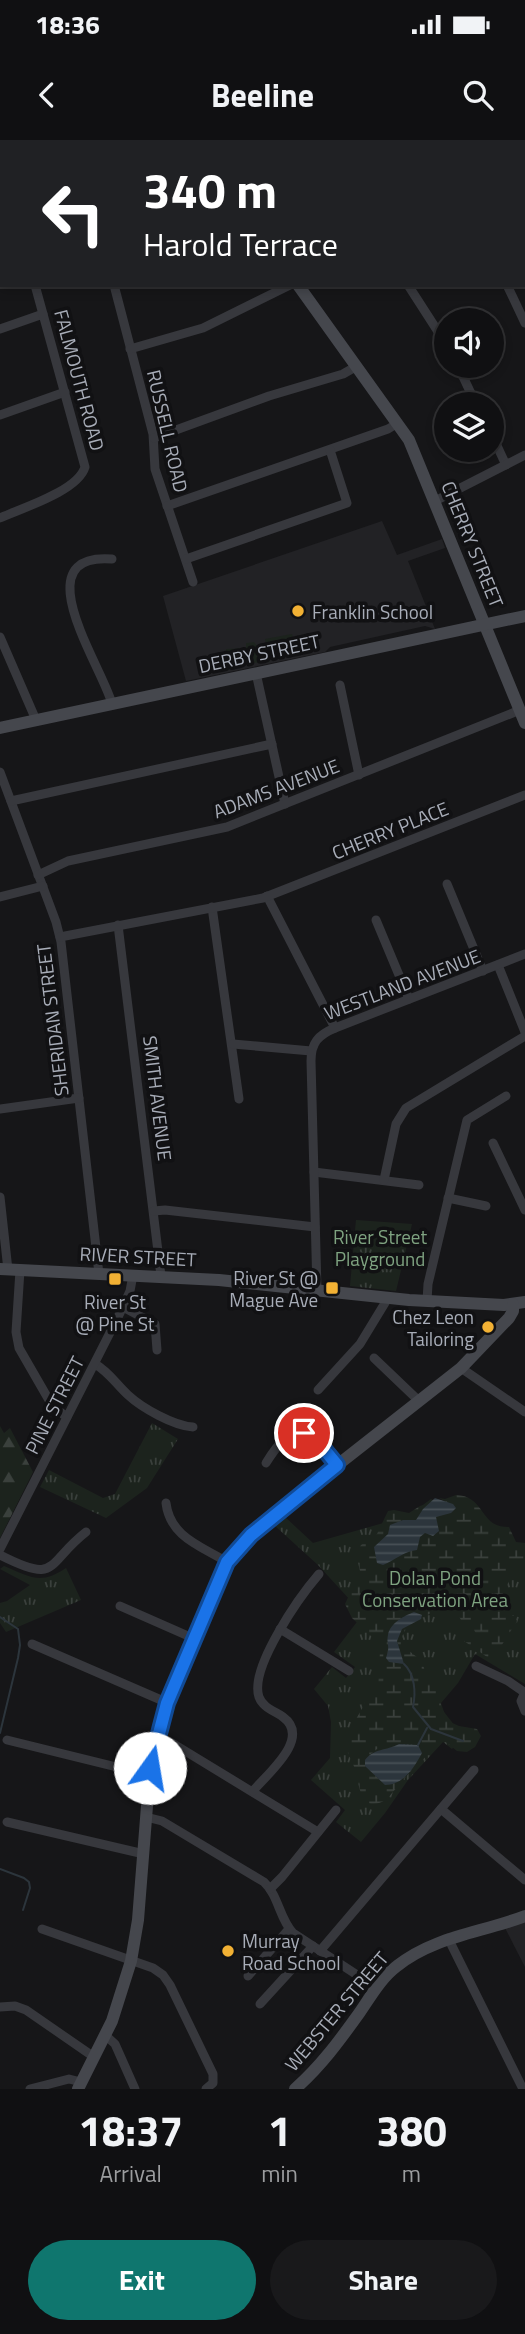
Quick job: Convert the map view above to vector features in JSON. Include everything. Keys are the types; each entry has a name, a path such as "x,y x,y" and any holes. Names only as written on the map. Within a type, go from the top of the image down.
{"street":[{"name":"FALMOUTH ROAD","path":"0,518 68,488 82,475 85,467 36,287"},
{"name":"RUSSELL ROAD","path":"114,287 154,438 155,469 193,582"},
{"path":"130,349 209,325 286,287"},
{"name":"CHERRY STREET","path":"299,287 410,440 525,723"},
{"path":"409,287 434,325"},
{"path":"508,287 525,323"},
{"path":"0,329 43,314"},
{"path":"154,438 269,396 344,374 357,366"},
{"path":"0,415 65,392"},
{"path":"167,506 330,450 398,423"},
{"path":"186,559 347,503 330,450"},
{"path":"435,501 525,455"},
{"path":"504,461 506,465"},
{"path":"112,559 93,559 79,565 72,576 70,586 73,612 112,704"},
{"name":"DERBY STREET","path":"0,728 525,616"},
{"path":"0,637 36,720"},
{"path":"256,673 285,804"},
{"path":"340,685 359,775"},
{"name":"ADAMS AVENUE","path":"38,875 68,861 217,830 520,710"},
{"path":"11,801 272,744"},
{"name":"SHERIDAN STREET","path":"0,772 60,937 99,1274"},
{"name":"CHERRY PLACE","path":"60,937 267,896 525,795"},
{"path":"447,884 483,971"},
{"path":"0,897 43,886"},
{"path":"267,896 335,1028"},
{"path":"212,907 239,1100"},
{"path":"376,920 409,999"},
{"name":"SMITH AVENUE","path":"118,925 161,1276"},
{"name":"WESTLAND AVENUE","path":"311,1051 318,1037 335,1028 525,954"},
{"path":"383,1180 395,1128 406,1108 525,1034 498,965"},
{"path":"233,1044 311,1051 317,1290"},
{"path":"427,1301 428,1284 467,1121 506,1096"},
{"path":"0,1109 79,1098"},
{"path":"493,1143 525,1210"},
{"path":"314,1172 419,1185"},
{"path":"0,1197 19,1348 53,1407 67,1418"},
{"path":"448,1198 486,1206"},
{"path":"154,1210 315,1227"},
{"name":"RIVER STREET","path":"9,1270 243,1282 427,1301 519,1303"},
{"name":"PINE STREET","path":"0,1549 123,1307 134,1275"},
{"path":"318,1390 360,1344 388,1298"},
{"path":"30,2089 69,2079 79,2085 114,2015 131,1961 138,1920 149,1775 157,1737 167,1703 227,1562 251,1535 461,1368 507,1320 519,1303"},
{"path":"123,1307 155,1324 157,1350"},
{"path":"374,1358 419,1401"},
{"path":"95,1364 107,1371 133,1398 171,1422 193,1427"},
{"path":"461,1368 525,1412"},
{"path":"266,1463 282,1440 292,1434 301,1433 314,1437 337,1465"},
{"path":"166,1503 170,1520 177,1531 227,1562"},
{"path":"0,1555 25,1568 45,1569 57,1563 86,1532"},
{"path":"253,1791 293,1741 289,1723 265,1705 258,1692 265,1662 279,1629 319,1574"},
{"path":"120,1606 195,1639"},
{"path":"279,1629 349,1671"},
{"path":"32,1644 167,1703"},
{"path":"476,1666 525,1692 521,1701 525,1712"},
{"path":"157,1737 172,1743 318,1832"},
{"path":"8,1740 149,1775"},
{"path":"260,2004 317,1949 474,1770"},
{"path":"441,1809 525,1880"},
{"path":"270,1889 336,1810"},
{"path":"146,1817 162,1821 260,1880 270,1889 289,1929 377,1987"},
{"path":"7,1822 144,1854"},
{"name":"WEBSTER STREET","path":"295,2089 327,2057 377,1987 398,1965 448,1938 525,1916"},
{"path":"42,1929 158,1971 169,1982 213,2074 213,2083 206,2089"},
{"path":"248,1976 289,1929"},
{"path":"448,1938 522,2087"},
{"path":"0,2007 15,2006 26,2010 94,2057"},
{"path":"105,2035 116,2044 135,2089"}],"shaded area":[{"name":"Franklin School","path":"382,521 397,555 442,539 445,548 408,561 435,629 425,626 330,647 325,652 186,681 163,596"},
{"path":"435,1498 453,1504 456,1508 451,1513 436,1517 439,1531 433,1536 425,1533 420,1537 417,1550 383,1565 377,1563 374,1547 388,1534 390,1525 403,1520 416,1520"},
{"path":"414,1612 422,1615 421,1619 402,1629 397,1641 404,1664 389,1662 386,1658 389,1631 398,1620"},
{"path":"399,1744 418,1745 422,1753 403,1779 385,1785 365,1766 365,1760 376,1752"},
{"path":"525,1921 525,1967 505,1928"}],"green space":[{"path":"292,634 296,651 268,657 265,639"},
{"path":"254,642 270,662 226,664 226,649 246,648 246,643"},
{"name":"River Street Playground","path":"356,1220 412,1224 396,1291 350,1286"},
{"path":"152,1423 178,1439 147,1488 106,1518 40,1487 49,1470 103,1498 115,1494"},
{"path":"0,1426 4,1433 10,1428 33,1472 0,1538"},
{"path":"456,1495 466,1497 478,1506 492,1523 509,1527 516,1542 525,1543 525,1568 513,1572 499,1603 502,1611 514,1616 517,1621 493,1659 464,1641 485,1644 484,1639 477,1635 472,1627 464,1627 460,1618 449,1612 436,1611 421,1619 422,1617 414,1612 397,1622 390,1632 387,1660 404,1663 397,1641 402,1629 410,1624 402,1642 422,1661 427,1679 440,1688 441,1707 450,1722 477,1729 481,1736 475,1747 467,1752 457,1751 446,1742 441,1742 386,1800 370,1804 362,1796 347,1746 350,1731 365,1702 378,1694 380,1650 374,1639 352,1618 345,1604 360,1571 356,1554 361,1545 377,1534 388,1511 409,1513 427,1504 416,1520 403,1520 388,1528 388,1534 374,1547 374,1555 383,1565 398,1559 417,1545 422,1534 437,1533 439,1530 436,1517 448,1514 456,1508 439,1498","holes":["405,1744 418,1745 417,1762 402,1780 385,1785 365,1766 367,1757 377,1749"]},
{"name":"Dolan Pond Conservation Area","path":"431,1499 451,1513 525,1548 525,1684 475,1654 458,1683 441,1703 444,1712 462,1735 452,1749 443,1742 408,1780 361,1842 336,1822 345,1810 311,1780 330,1758 331,1722 328,1706 314,1689 332,1667 346,1678 355,1667 334,1652 363,1614 318,1565 274,1525 284,1516 313,1543 408,1516"},
{"path":"4,1566 35,1578 49,1577 66,1568 81,1600 6,1632 0,1623 0,1603 30,1585 0,1569"}],"waterway":[{"path":"0,1617 18,1629 20,1645 0,1733"},
{"path":"404,1664 414,1684 413,1707 431,1729 463,1741"},
{"path":"418,1745 427,1728"},
{"path":"0,1869 29,1882 30,1888 23,1910"}],"place":[{"name":"Franklin School","path":"298,611"},
{"name":"River St @ Pine St","path":"115,1279"},
{"name":"River St @ Mague Ave","path":"332,1288"},
{"name":"Chez Leon Tailoring","path":"488,1327"},
{"name":"Murray Road School","path":"228,1951"}],"route":[{"path":"150,1768 167,1703 227,1562 251,1535 337,1465 314,1437 304,1433"}]}
